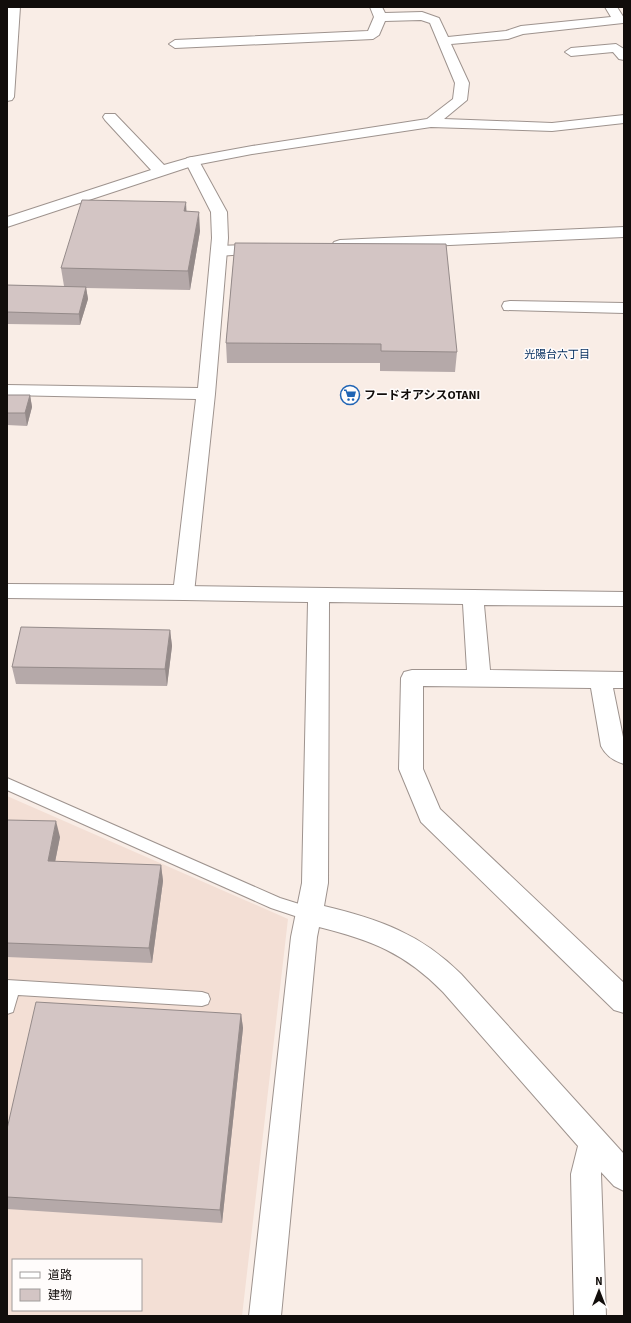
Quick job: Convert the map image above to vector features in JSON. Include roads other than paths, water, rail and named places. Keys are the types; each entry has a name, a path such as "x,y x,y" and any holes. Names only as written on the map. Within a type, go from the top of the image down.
{"street":[{"path":"7,97 14,7"},
{"path":"444,42 508,35 521,30 619,20 611,7"},
{"path":"175,44 373,35 378,12 422,16 435,21 462,83 460,100 431,123"},
{"path":"572,52 616,48 624,56"},
{"path":"110,117 161,171"},
{"path":"7,222 192,161 252,150 431,123 552,128 624,119"},
{"path":"184,593 206,394 219,251 219,212 192,161"},
{"path":"322,246 624,232"},
{"path":"219,251 283,248"},
{"path":"510,306 624,308"},
{"path":"7,390 206,394"},
{"path":"7,591 624,599"},
{"path":"265,1316 304,937 310,914 315,883 318,595"},
{"path":"473,597 479,678"},
{"path":"624,680 412,678 411,769 430,815 624,1001"},
{"path":"600,679 613,746 624,755"},
{"path":"310,914 341,921 374,933 405,946 428,960 452,983 624,1176"},
{"path":"590,1316 586,1174 593,1142"}],"lane":[{"path":"7,784 276,903 310,914"},
{"path":"7,1007 9,987 202,999"}],"place":[{"name":"フードオアシスOTANI","path":"350,395"}],"district":[{"name":"光陽台六丁目","path":"557,354"}]}
